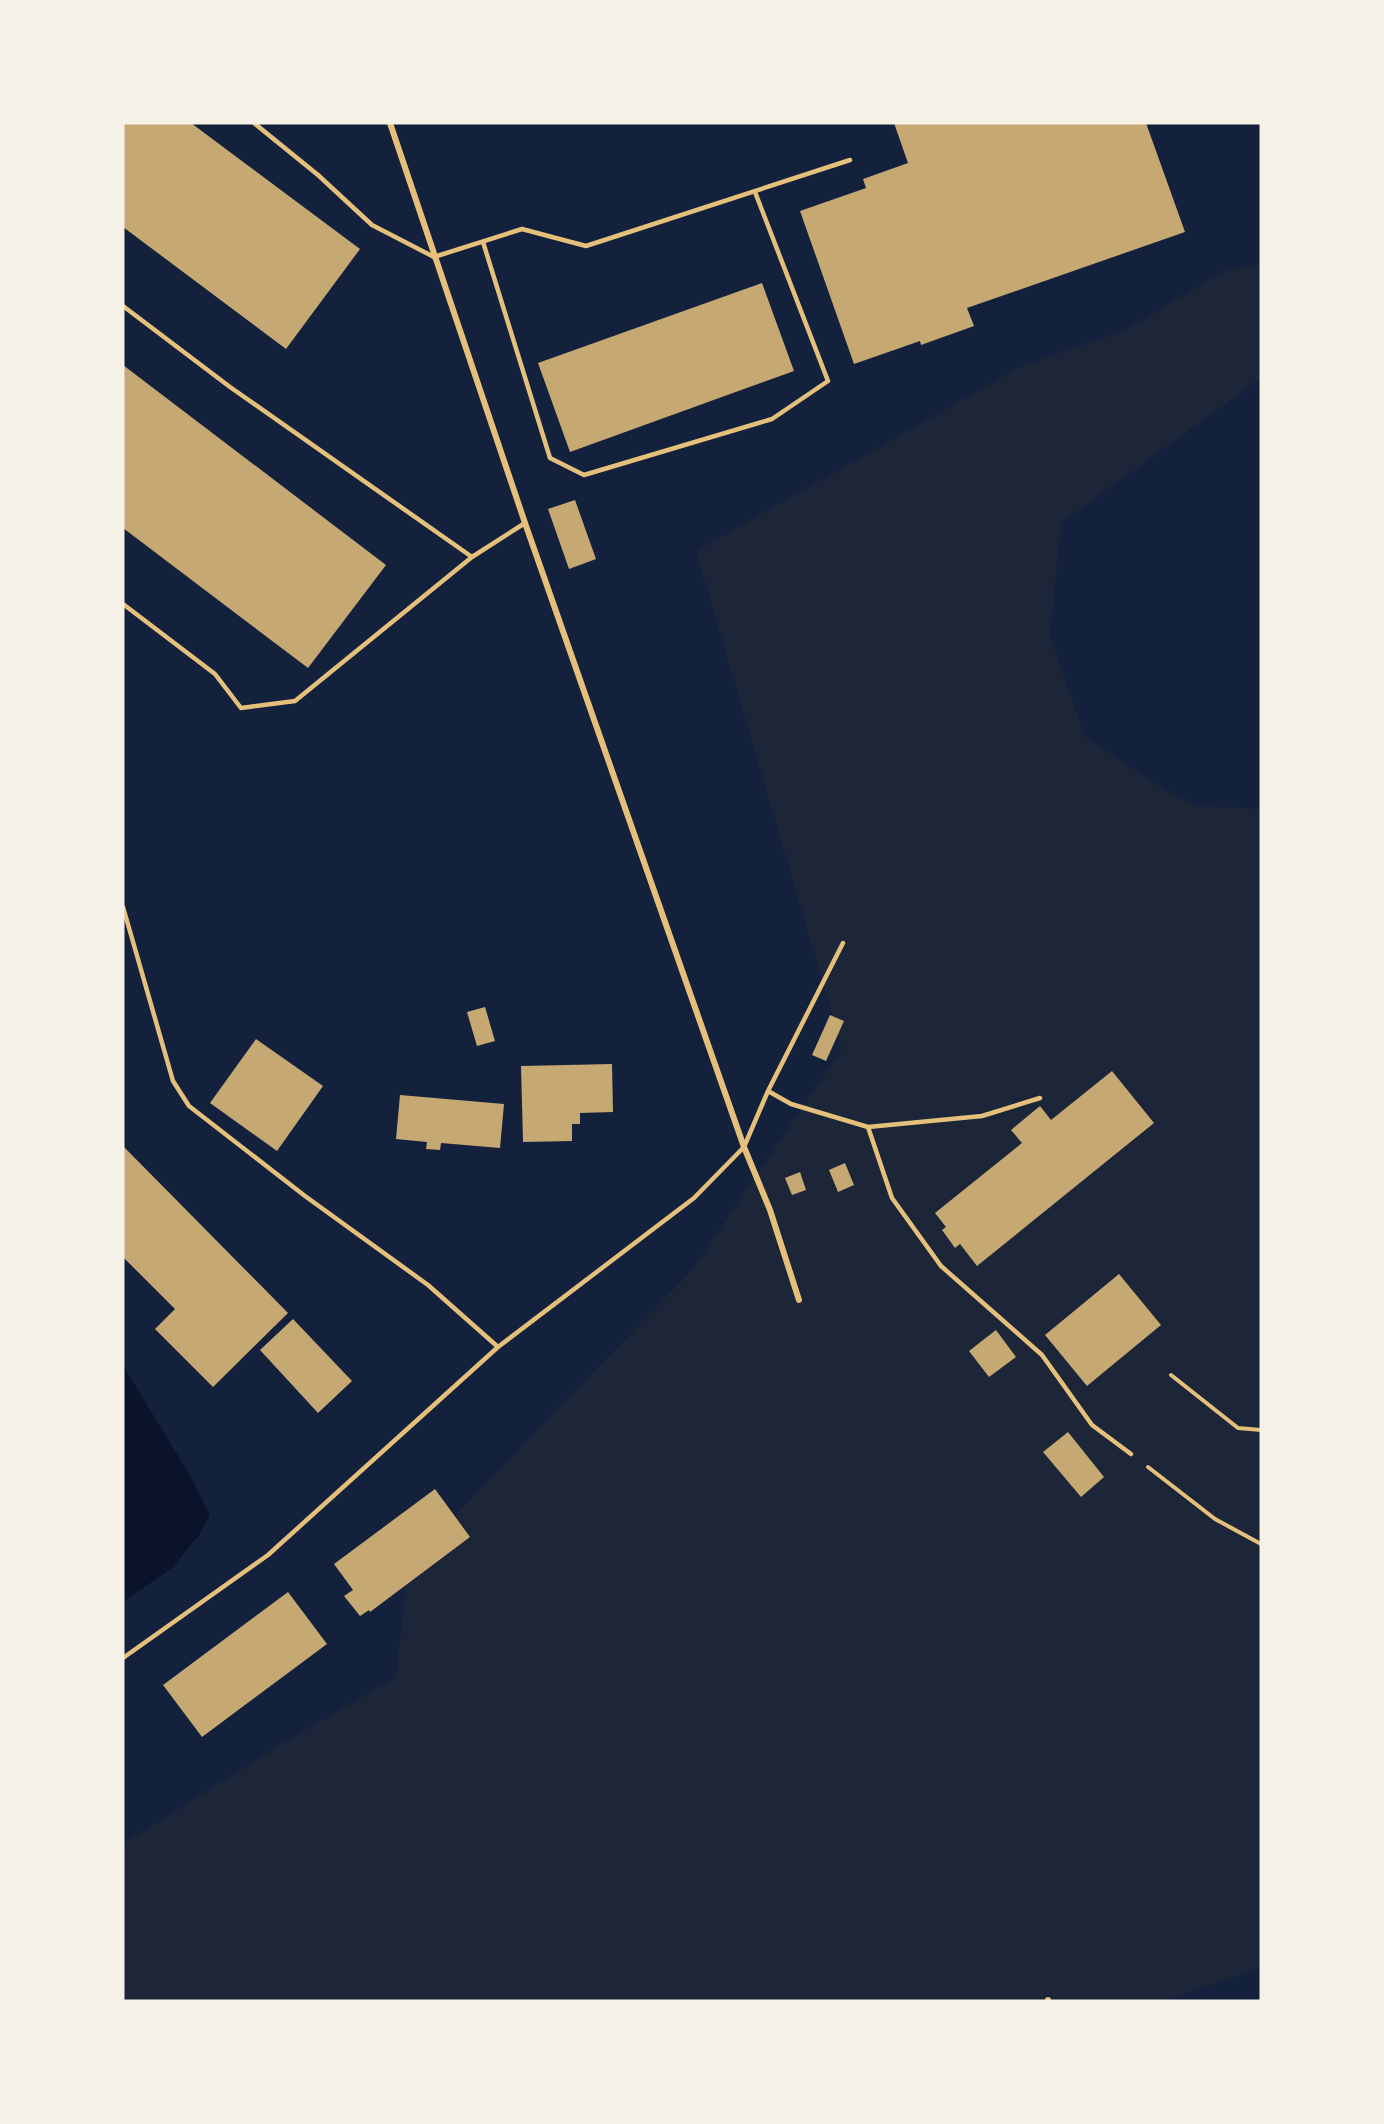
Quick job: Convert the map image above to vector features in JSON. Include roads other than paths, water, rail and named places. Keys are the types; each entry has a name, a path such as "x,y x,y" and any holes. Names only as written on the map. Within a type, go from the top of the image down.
{"street":[{"path":"390,123 525,523 744,1147 770,1210 799,1300"}],"lane":[{"path":"254,123 318,175 372,225 434,257 522,229 586,246 850,160"},
{"path":"483,242 550,459 584,475 772,419 828,381 755,192"},
{"path":"123,306 230,387 471,557"},
{"path":"123,604 216,674 241,708 295,701 471,557 525,523"},
{"path":"123,907 173,1081 189,1106 305,1196 428,1285 498,1347"},
{"path":"123,1658 268,1555 498,1347 694,1198 744,1147 768,1091 843,943"},
{"path":"768,1091 791,1104 868,1127 982,1116 1040,1098"},
{"path":"868,1127 892,1198 941,1266 1042,1355 1092,1425 1131,1454"}]}
